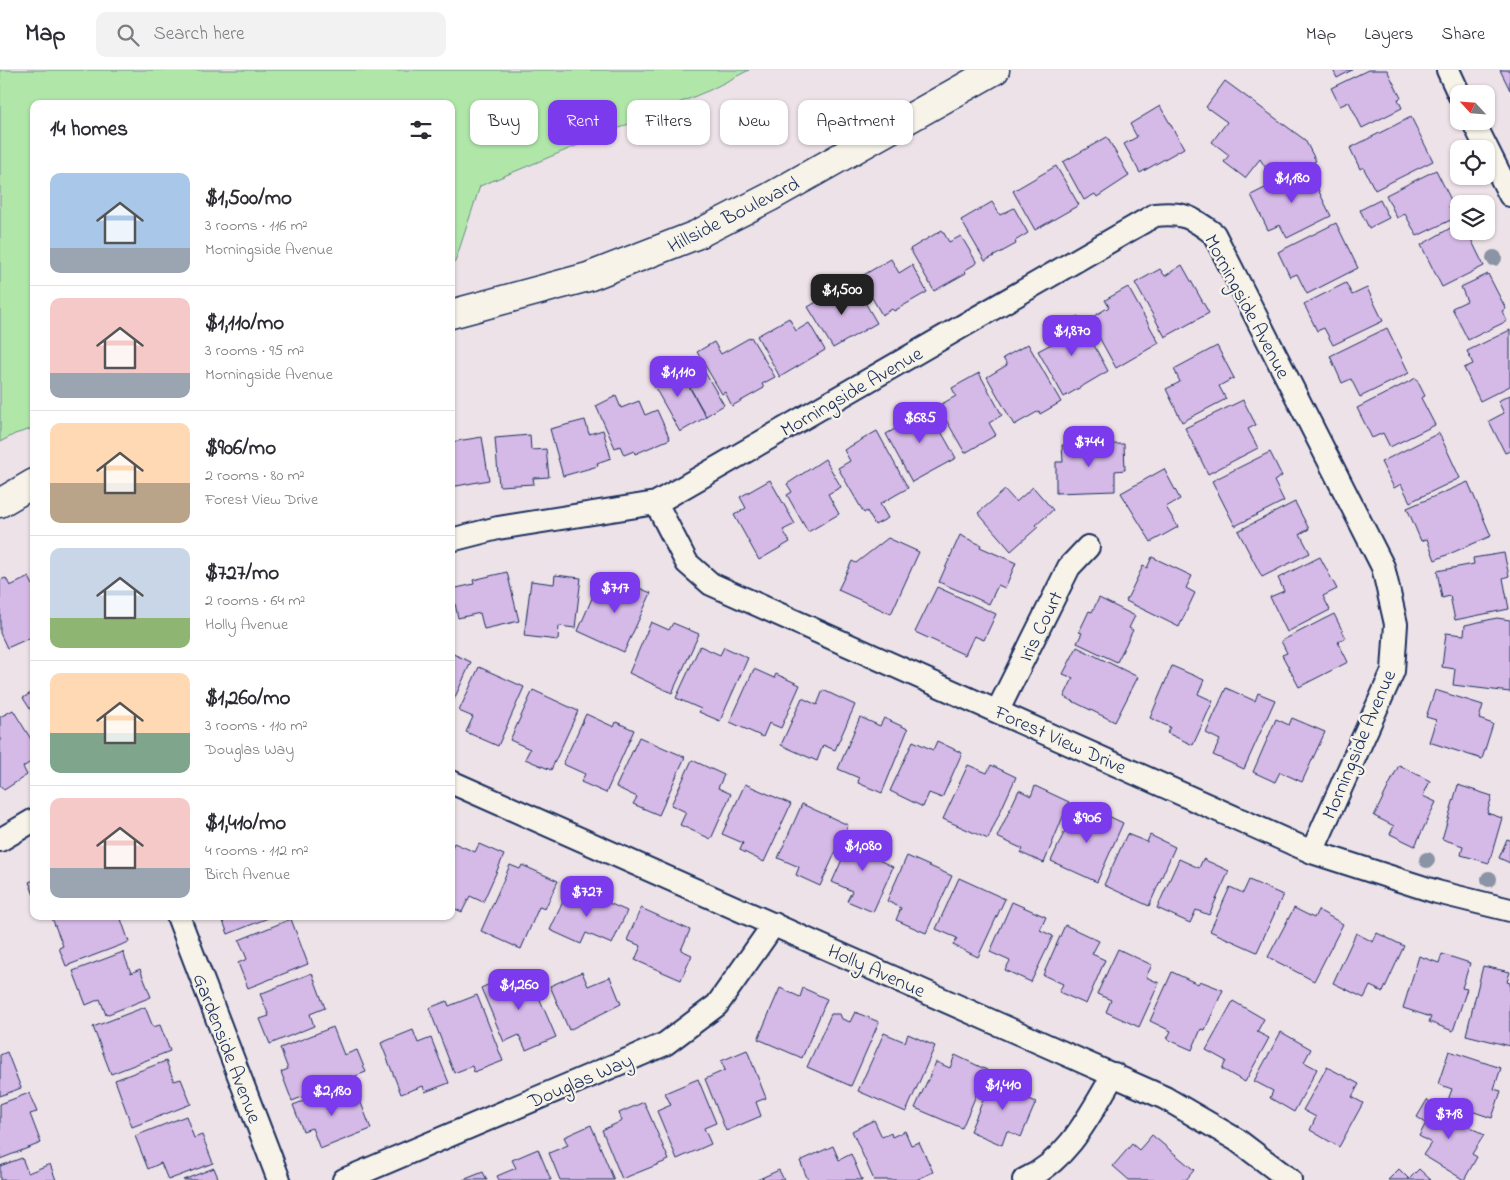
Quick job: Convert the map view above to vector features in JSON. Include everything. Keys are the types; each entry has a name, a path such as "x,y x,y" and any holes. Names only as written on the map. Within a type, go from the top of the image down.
{"main road":[{"name":"Hillside Boulevard","path":"455,313 588,277 696,235 770,197 995,70"},
{"path":"0,503 30,485"}],"street":[{"path":"1448,70 1456,85"},
{"path":"1478,130 1510,195"},
{"name":"Morningside Avenue","path":"455,539 498,528 656,503 1155,215 1176,213 1198,222 1214,234 1383,567 1396,624 1392,671 1312,852"},
{"name":"Forest View Drive","path":"656,503 687,563 710,584 998,710 1312,852 1437,892 1510,910"},
{"name":"Iris Court","path":"998,710 1069,567 1088,547"},
{"name":"Holly Avenue","path":"455,784 1165,1098 1237,1140 1290,1180"},
{"path":"0,840 30,822"},
{"name":"Gardenside Avenue","path":"180,920 279,1180"},
{"name":"Douglas Way","path":"344,1180 665,1044 717,1005 774,924"},
{"path":"1024,1180 1039,1173 1075,1139 1114,1074"}],"green space":[{"path":"0,70 749,70 686,100 627,100 627,125 617,129 617,100 548,100 548,145 578,145 480,186 455,262 455,100 30,100 30,429 15,434 0,442"}],"building":[{"path":"1333,70 1352,70 1337,78"},
{"path":"1368,70 1387,70 1401,98 1398,99 1402,108 1362,128 1349,102 1340,106 1331,88"},
{"path":"1500,70 1510,70 1510,90"},
{"path":"1225,81 1305,140 1316,161 1274,181 1260,159 1245,178 1224,162 1229,155 1212,142 1227,122 1206,107"},
{"path":"1160,106 1184,148 1140,173 1124,144 1137,137 1130,124"},
{"path":"1411,117 1433,161 1375,190 1363,167 1360,169 1350,148"},
{"path":"1107,137 1129,176 1097,197 1095,194 1084,200 1063,162"},
{"path":"1056,166 1079,205 1035,230 1013,191"},
{"path":"1307,167 1331,216 1287,238 1280,225 1268,230 1251,195"},
{"path":"1436,170 1450,198 1450,220 1417,236 1405,214 1397,218 1386,195"},
{"path":"1380,200 1389,218 1369,228 1360,210"},
{"path":"992,202 1000,215 1014,208 1028,233 1015,241 1016,244 985,261 961,220"},
{"path":"1336,223 1358,268 1307,294 1297,274 1290,277 1278,252"},
{"path":"1450,228 1450,240 1471,240 1484,266 1442,287 1421,245"},
{"path":"942,230 949,242 961,236 977,263 965,270 966,273 934,291 910,249"},
{"path":"891,259 899,273 912,265 927,292 894,311 892,309 882,315 860,277"},
{"path":"1182,265 1209,313 1165,337 1135,283 1160,269 1165,276"},
{"path":"1488,274 1506,309 1502,311 1507,321 1468,340 1452,308 1467,301 1461,287"},
{"path":"1346,283 1352,295 1367,288 1383,321 1333,345 1324,328 1317,331 1304,304"},
{"path":"856,287 877,323 833,348 808,307 833,292 836,298"},
{"path":"1128,287 1159,343 1116,368 1089,319 1109,307 1105,300"},
{"path":"1078,316 1108,371 1064,397 1038,351 1053,343 1047,333"},
{"path":"789,318 796,331 809,323 825,350 780,377 757,336"},
{"path":"1387,328 1409,373 1360,397 1351,379 1342,383 1330,356"},
{"path":"1510,330 1510,386 1480,401 1464,368 1473,364 1467,351"},
{"path":"751,337 775,377 762,384 764,388 732,406 725,392 722,394 697,352 714,342 721,354"},
{"path":"1028,344 1061,402 1040,414 1039,411 1014,425 987,377 1007,365 1003,358"},
{"path":"1217,346 1234,378 1219,386 1226,399 1182,422 1166,389 1180,382 1174,369"},
{"path":"676,363 706,417 680,432 650,379"},
{"path":"700,364 724,405 706,416 683,375"},
{"path":"979,373 1002,415 989,423 996,435 965,453 938,406 956,396 952,388"},
{"path":"1416,378 1425,396 1421,398 1435,425 1390,447 1383,433 1372,438 1357,408"},
{"path":"1510,395 1510,451 1505,453 1489,421 1504,413 1498,401"},
{"path":"616,396 621,408 639,401 645,415 657,410 670,439 635,454 634,451 624,455 620,446 615,448 596,406"},
{"path":"1243,400 1256,425 1248,429 1258,448 1208,474 1185,428"},
{"path":"925,403 956,458 912,482 886,434 906,423 902,416"},
{"path":"585,420 589,434 603,430 611,458 597,463 598,466 563,476 550,429"},
{"path":"877,431 908,488 880,504 888,518 875,525 867,511 864,513 838,468 850,461 844,450"},
{"path":"1439,433 1460,478 1410,502 1401,484 1394,488 1381,462"},
{"path":"530,435 531,450 546,449 549,477 533,478 534,484 499,486 495,438"},
{"path":"482,437 489,480 455,486 455,441"},
{"path":"1124,444 1125,470 1115,471 1115,491 1056,493 1056,462 1063,462 1062,445"},
{"path":"1270,452 1282,476 1274,481 1284,501 1235,526 1212,481"},
{"path":"825,459 841,487 828,494 839,514 808,532 787,495 792,492 787,484"},
{"path":"1164,469 1180,499 1166,507 1178,527 1151,542 1121,493"},
{"path":"770,480 795,524 783,530 790,542 759,560 734,515 746,508 740,497"},
{"path":"1468,482 1491,536 1435,560 1427,539 1421,541 1407,508"},
{"path":"1033,487 1053,510 1036,525 1038,527 1011,551 978,513 1005,490 1016,502"},
{"path":"1295,502 1309,529 1300,534 1310,553 1262,577 1238,531"},
{"path":"960,535 981,545 980,547 1016,563 1005,588 998,585 989,604 939,582"},
{"path":"888,538 919,552 891,614 838,590 852,561 856,563"},
{"path":"1504,553 1509,576 1503,578 1509,609 1455,620 1450,596 1442,598 1437,571 1474,564 1473,558"},
{"path":"1152,557 1192,576 1186,588 1195,593 1179,627 1126,601 1143,566 1147,568"},
{"path":"1320,557 1337,589 1323,596 1330,610 1287,632 1270,597 1284,591 1278,578"},
{"path":"507,572 519,621 484,629 480,613 458,618 455,604 455,588 474,584 473,580"},
{"path":"555,575 581,578 575,628 559,626 558,640 524,636 531,581 554,584"},
{"path":"29,577 30,579 30,638 7,648 0,633 0,580 6,578 10,586"},
{"path":"618,579 651,593 624,652 578,631 598,584 613,591"},
{"path":"937,587 996,614 984,640 974,636 965,655 915,632"},
{"path":"1099,598 1135,616 1129,628 1133,630 1117,662 1077,643 1082,633 1079,632 1089,611 1092,612"},
{"path":"1334,614 1346,638 1338,642 1348,662 1299,687 1282,655 1287,653 1281,641"},
{"path":"1497,618 1510,620 1510,692 1453,685 1455,669 1442,667 1446,633 1464,635 1465,625"},
{"path":"651,622 669,630 673,623 699,634 672,693 629,673"},
{"path":"700,646 720,655 724,647 748,658 720,721 699,712 701,709 676,698"},
{"path":"1077,647 1138,677 1115,722 1064,697 1073,678 1063,674"},
{"path":"455,655 471,662 455,697"},
{"path":"1172,666 1204,680 1198,694 1213,701 1193,745 1167,733 1170,727 1150,718"},
{"path":"479,667 524,687 498,746 466,732 473,717 459,711"},
{"path":"754,669 774,678 776,674 800,685 781,728 769,723 763,737 730,722"},
{"path":"1226,688 1255,701 1258,693 1275,700 1244,769 1213,755 1220,740 1206,733"},
{"path":"533,690 578,711 551,770 525,759 530,749 510,740"},
{"path":"823,690 855,705 835,750 823,745 817,761 781,745 802,698 817,705"},
{"path":"1435,690 1483,705 1479,719 1493,724 1482,759 1429,742 1436,720 1426,717"},
{"path":"30,694 30,709 23,698"},
{"path":"13,710 30,738 30,763 23,767 27,775 4,790 0,785 0,717"},
{"path":"586,714 614,727 616,722 634,730 606,793 581,782 585,774 563,764"},
{"path":"860,717 880,726 884,718 908,729 882,793 858,783 859,778 838,769"},
{"path":"1292,718 1325,732 1302,782 1280,772 1275,782 1253,772 1276,719 1289,725"},
{"path":"639,737 685,757 659,815 633,804 637,797 616,787"},
{"path":"913,741 933,750 937,741 962,753 942,798 929,793 923,807 890,791"},
{"path":"692,760 724,775 718,788 731,794 711,839 680,825 686,812 671,805"},
{"path":"968,765 987,773 991,765 1016,777 988,839 943,819"},
{"path":"1399,765 1430,781 1423,796 1436,802 1415,846 1390,834 1394,826 1374,816"},
{"path":"745,784 791,804 764,862 740,850 743,843 722,834"},
{"path":"1458,785 1492,796 1487,813 1502,818 1489,863 1461,855 1463,846 1442,839"},
{"path":"1035,786 1069,802 1044,863 1021,853 1023,849 997,837 1019,790 1031,796"},
{"path":"802,804 848,825 820,886 796,875 799,867 778,858"},
{"path":"1096,810 1123,823 1097,882 1051,861 1074,811 1092,819"},
{"path":"854,833 885,847 879,860 893,867 873,912 847,901 852,891 832,882"},
{"path":"1127,834 1147,842 1150,835 1175,847 1149,906 1104,885"},
{"path":"1507,839 1510,840 1510,863 1499,858"},
{"path":"455,843 475,852 479,844 504,855 483,902 470,896 462,912 455,909"},
{"path":"907,856 952,876 926,933 896,920 901,908 887,901"},
{"path":"1179,859 1199,868 1203,859 1229,871 1209,915 1196,910 1190,923 1157,908"},
{"path":"510,865 520,869 522,865 558,881 545,909 539,907 521,949 481,931"},
{"path":"959,878 1005,899 978,957 953,945 957,938 936,929"},
{"path":"1249,880 1283,895 1257,952 1210,931 1230,887 1243,893"},
{"path":"570,886 627,911 612,944 586,933 581,944 550,930"},
{"path":"1012,902 1046,917 1040,930 1053,936 1031,982 1005,970 1010,961 990,952"},
{"path":"641,908 690,930 681,950 692,955 681,980 635,960 641,946 627,940"},
{"path":"1294,908 1314,918 1318,910 1343,924 1314,981 1268,957"},
{"path":"53,920 121,920 129,942 66,966 59,948 63,946"},
{"path":"223,920 263,920 228,934"},
{"path":"291,920 308,964 248,988 238,963 247,959 239,940"},
{"path":"1065,925 1099,941 1092,954 1105,960 1086,1004 1059,992 1063,984 1043,975"},
{"path":"1356,933 1373,942 1377,933 1404,946 1383,992 1370,986 1364,998 1333,983"},
{"path":"1118,949 1152,965 1146,977 1159,983 1139,1027 1106,1012 1111,1000 1097,994"},
{"path":"123,952 131,973 140,969 151,997 106,1015 100,999 86,1005 73,971"},
{"path":"1442,954 1470,963 1462,988 1467,989 1453,1031 1429,1022 1431,1017 1403,1008 1419,956 1439,963"},
{"path":"1483,966 1510,972 1507,982 1510,983 1510,1046 1466,1035"},
{"path":"582,972 588,986 610,977 621,1004 569,1030 550,986"},
{"path":"1172,972 1198,984 1200,981 1223,990 1205,1030 1201,1029 1192,1050 1167,1039 1171,1031 1150,1021"},
{"path":"312,973 325,1008 310,1014 314,1026 270,1044 260,1019 269,1016 260,994"},
{"path":"514,973 517,979 529,974 556,1037 526,1050 519,1035 504,1042 481,988"},
{"path":"780,988 800,997 803,988 827,999 802,1058 758,1039"},
{"path":"477,995 503,1061 474,1072 472,1066 454,1073 429,1008 447,1001 449,1006"},
{"path":"1233,1001 1264,1019 1257,1032 1269,1038 1245,1082 1222,1069 1226,1061 1206,1050"},
{"path":"145,1007 153,1027 160,1025 170,1051 111,1074 93,1027"},
{"path":"855,1012 879,1022 851,1086 807,1067 831,1014 840,1014 842,1019 850,1022"},
{"path":"333,1027 344,1055 357,1050 366,1072 292,1101 281,1072 288,1069 280,1048"},
{"path":"413,1030 418,1043 431,1038 449,1083 425,1092 423,1086 401,1094 381,1043"},
{"path":"1281,1032 1311,1049 1304,1062 1317,1069 1294,1112 1270,1098 1273,1091 1254,1081"},
{"path":"884,1033 905,1042 908,1034 935,1046 906,1112 858,1091"},
{"path":"747,1050 766,1098 756,1102 761,1116 726,1131 705,1079 725,1070 721,1061"},
{"path":"1449,1051 1501,1068 1494,1089 1501,1091 1492,1118 1447,1103 1452,1089 1438,1084"},
{"path":"7,1052 21,1088 0,1096 0,1055"},
{"path":"955,1055 987,1070 962,1128 915,1108 936,1062 950,1068"},
{"path":"166,1061 174,1081 181,1079 191,1104 132,1127 115,1080"},
{"path":"1327,1067 1359,1084 1352,1097 1363,1103 1339,1147 1310,1130 1316,1117 1303,1110"},
{"path":"994,1074 1027,1088 1023,1096 1036,1102 1021,1137 1007,1131 1002,1145 970,1131"},
{"path":"698,1079 716,1123 704,1128 711,1144 677,1159 657,1111 671,1105 665,1093"},
{"path":"340,1087 345,1100 358,1095 371,1129 320,1149 312,1128 303,1131 293,1105"},
{"path":"29,1093 37,1112 30,1114 41,1143 0,1159 0,1104"},
{"path":"1427,1100 1484,1135 1472,1154 1477,1157 1464,1180 1423,1155 1431,1143 1419,1136 1426,1123 1417,1117"},
{"path":"644,1102 669,1160 622,1179 602,1130 622,1121 619,1113"},
{"path":"186,1116 194,1138 202,1135 213,1163 168,1180 161,1163 148,1169 135,1136"},
{"path":"874,1120 882,1137 891,1133 892,1137 905,1131 911,1145 919,1142 933,1172 916,1180 874,1180 852,1131"},
{"path":"591,1125 614,1180 560,1180 549,1153 568,1145 564,1137"},
{"path":"1152,1135 1194,1170 1186,1180 1129,1180 1113,1166 1132,1144 1139,1150"},
{"path":"833,1146 839,1160 851,1154 862,1180 808,1180 800,1161"},
{"path":"538,1149 551,1180 499,1180 497,1176 516,1168 512,1160"},
{"path":"22,1158 28,1173 50,1164 56,1180 0,1180 0,1166"},
{"path":"214,1168 219,1180 183,1180"},
{"path":"1399,1169 1409,1179 1419,1169 1431,1180 1388,1180"},
{"path":"779,1170 784,1180 757,1180"},
{"path":"483,1172 487,1180 463,1180"}]}
